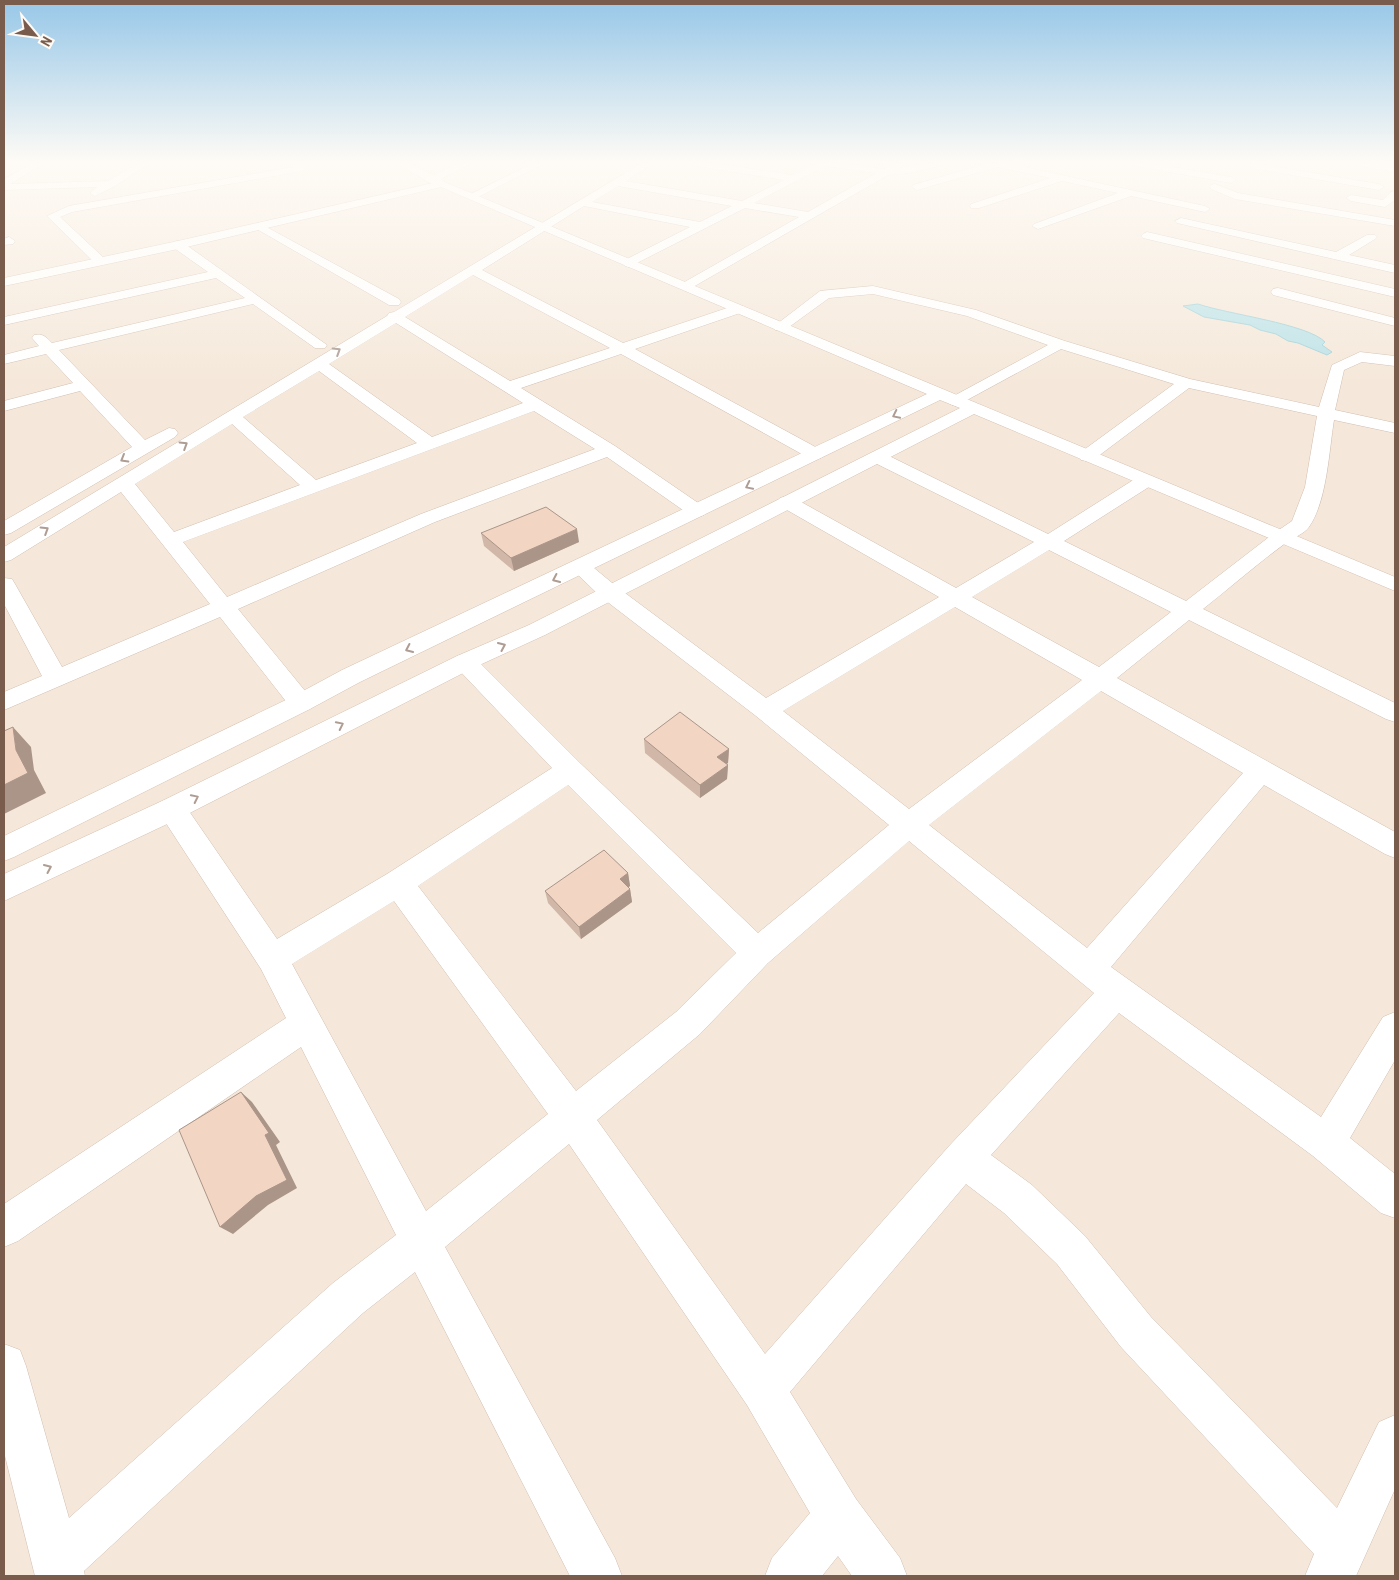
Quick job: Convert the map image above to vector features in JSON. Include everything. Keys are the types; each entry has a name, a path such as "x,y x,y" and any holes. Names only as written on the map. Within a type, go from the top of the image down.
{"street":[{"path":"75,237 100,261"},
{"path":"4,282 213,237"},
{"path":"276,237 394,309 508,387 608,450 704,508 743,524"},
{"path":"4,556 318,363 394,309 516,237"},
{"path":"303,355 340,333 394,309 472,270 519,237"},
{"path":"567,237 1395,586"},
{"path":"629,263 681,237"},
{"path":"686,287 774,237"},
{"path":"1146,237 1143,238 1395,293"},
{"path":"1239,237 1395,269"},
{"path":"1338,256 1375,238 1369,237"},
{"path":"178,245 320,345"},
{"path":"472,270 622,348 815,454"},
{"path":"4,322 217,274"},
{"path":"780,327 825,294 873,290 972,313 1060,344 1186,383 1395,428"},
{"path":"1278,292 1395,322"},
{"path":"4,359 254,300"},
{"path":"4,303 143,448"},
{"path":"508,387 738,309"},
{"path":"4,888 368,712 465,662 537,630 877,457 956,401 1060,344"},
{"path":"4,1366 10,1420 58,1570 348,1298 420,1242 688,1023 757,952 907,826 1100,679 1280,538 1300,525 1307,511 1314,487 1336,368 1360,357 1395,361"},
{"path":"318,363 430,444"},
{"path":"1087,456 1186,383"},
{"path":"4,406 84,385"},
{"path":"4,849 301,703 351,676 815,454 956,401"},
{"path":"170,540 537,404"},
{"path":"232,416 313,487"},
{"path":"4,529 185,423"},
{"path":"4,702 428,518 608,450"},
{"path":"877,457 1395,713"},
{"path":"786,468 817,487"},
{"path":"765,710 1049,542 1145,481"},
{"path":"123,482 225,606 301,703"},
{"path":"787,502 1395,846"},
{"path":"581,567 609,592 765,710 907,826 1103,980 1326,1143 1395,1199"},
{"path":"4,584 56,679"},
{"path":"465,662 570,770 757,952"},
{"path":"351,676 368,712"},
{"path":"272,959 398,883 570,770"},
{"path":"763,1389 962,1158 1103,980 1260,770"},
{"path":"172,808 272,959 597,1576"},
{"path":"398,883 573,1116 763,1389 839,1516 882,1576"},
{"path":"4,1226 306,1024"},
{"path":"1326,1143 1395,1028"},
{"path":"962,1158 1018,1198 1071,1250 1136,1332 1336,1562 1395,1438"},
{"path":"790,1576 839,1516"}],"shaded area":[{"path":"4,237 1395,237 1395,1576 4,1576"}],"water":[{"path":"1198,304 1302,330 1325,342 1322,345 1332,352 1327,355 1250,325 1204,317 1183,306"}],"building":[{"path":"546,507 577,529 511,558 481,533"},
{"path":"680,712 729,749 717,757 728,765 700,785 644,739"},
{"path":"13,727 16,750 28,773 4,785 4,731"},
{"path":"604,850 628,873 620,879 630,889 579,927 545,891"},
{"path":"241,1092 269,1133 265,1135 287,1180 256,1196 220,1227 179,1130"}]}
